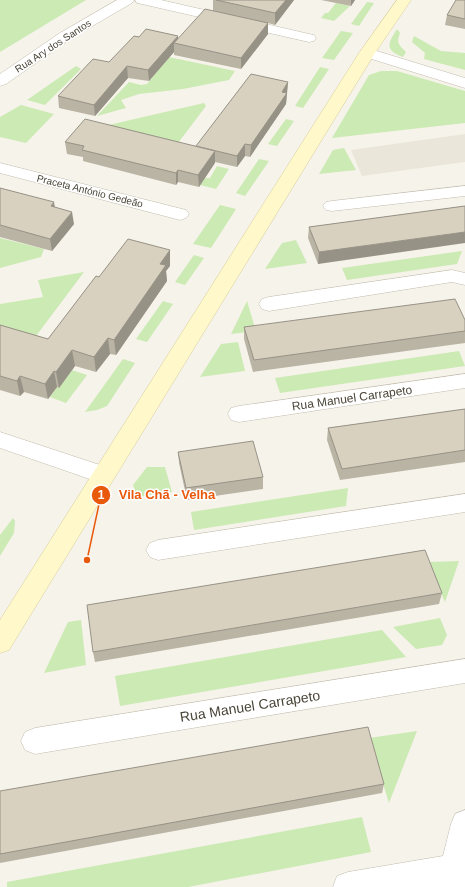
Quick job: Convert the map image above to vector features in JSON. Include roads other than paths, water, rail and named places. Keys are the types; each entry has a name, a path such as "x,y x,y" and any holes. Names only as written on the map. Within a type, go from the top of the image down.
{"main road":[{"path":"0,642 367,53 404,0"}],"street":[{"name":"Rua Ary dos Santos","path":"0,81 65,36 127,0"},
{"path":"142,0 309,38"},
{"path":"367,53 465,83"},
{"name":"Praceta António Gedeão","path":"0,168 180,214"},
{"path":"332,206 465,191"},
{"path":"269,304 452,276 465,279"},
{"name":"Rua Manuel Carrapeto","path":"239,414 465,381"},
{"path":"0,440 104,475"},
{"path":"158,550 465,503"},
{"name":"Rua Manuel Carrapeto","path":"35,740 465,671"},
{"path":"348,887 453,878 465,824"}],"place":[{"name":"Vila Chã - Velha","path":"87,560"}]}
